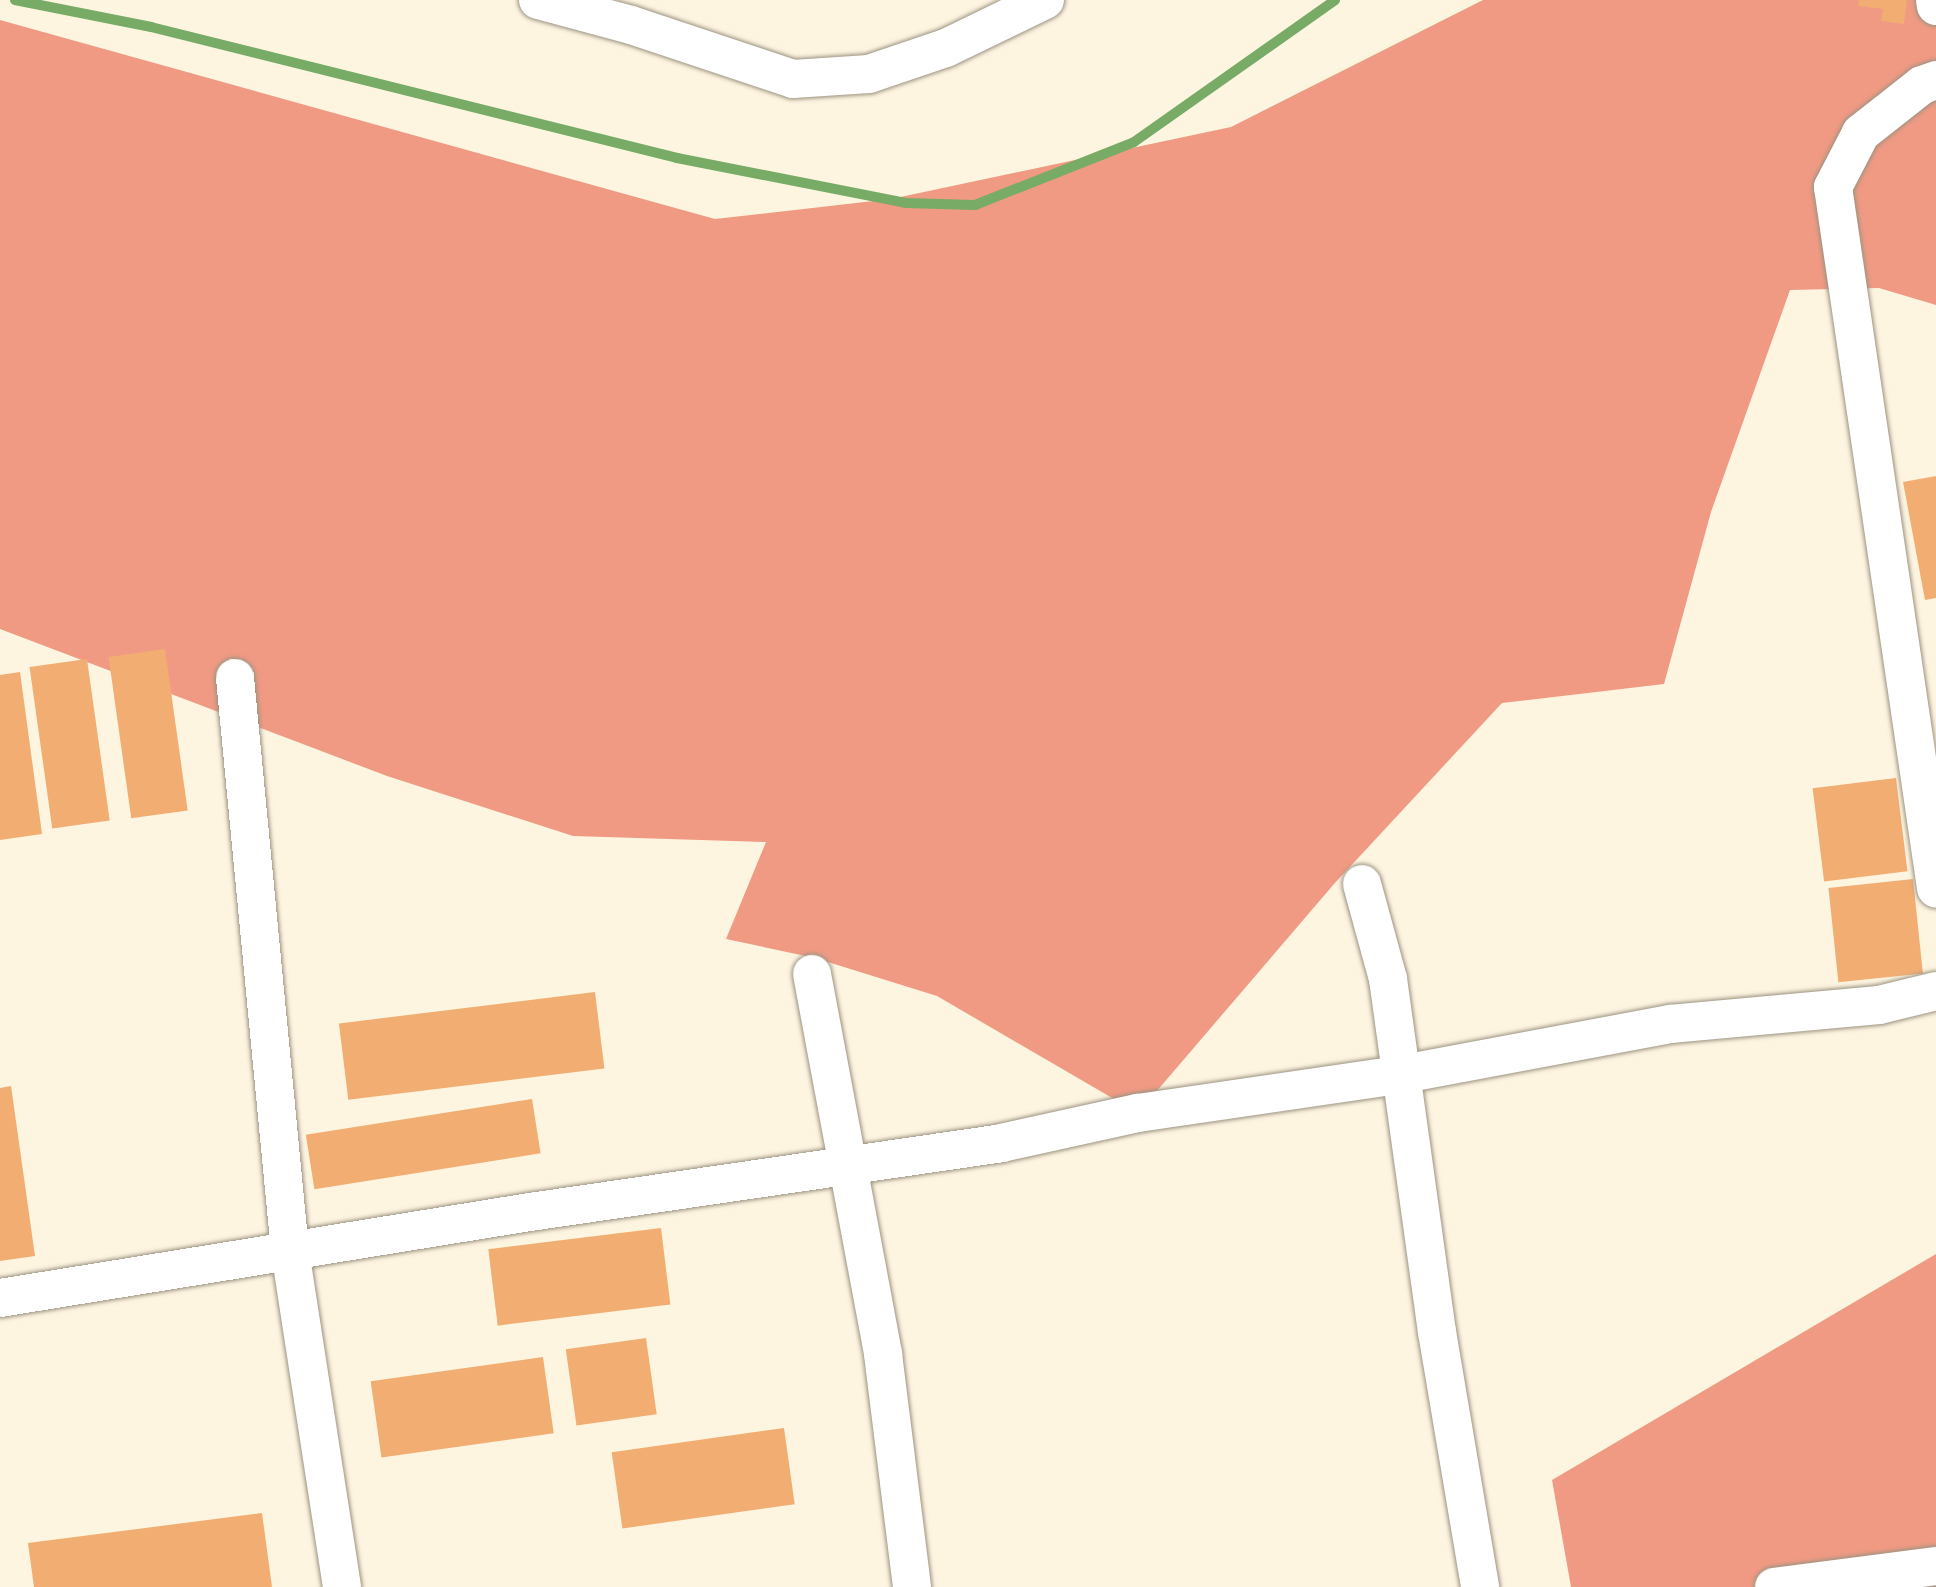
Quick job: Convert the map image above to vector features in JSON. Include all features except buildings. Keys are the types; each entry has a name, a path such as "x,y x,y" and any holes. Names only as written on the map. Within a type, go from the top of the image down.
{"street":[{"path":"538,0 631,25 793,79 869,74 946,48 1045,0"},
{"path":"1935,0 1936,6"},
{"path":"1936,80 1922,85 1861,133 1833,187 1936,888"},
{"path":"234,678 290,1251 342,1587"},
{"path":"1363,884 1388,979 1398,1075 1480,1587"},
{"path":"812,974 845,1166 883,1354 912,1587"},
{"path":"0,1298 1001,1143 1138,1113 1398,1075 1670,1024 1879,1005 1936,991"},
{"path":"1774,1587 1936,1566"}],"shaded area":[{"path":"1483,0 1936,0 1936,305 1879,288 1790,290 1711,512 1664,684 1502,703 1334,884 1138,1113 937,996 815,958 726,939 766,842 573,836 387,776 0,629 0,20 715,219 891,199 1231,127"},
{"path":"1936,1254 1936,1587 1571,1587 1552,1480"}],"waterway":[{"path":"15,0 151,27 677,158 906,203 975,205 1134,142 1335,0"}]}
